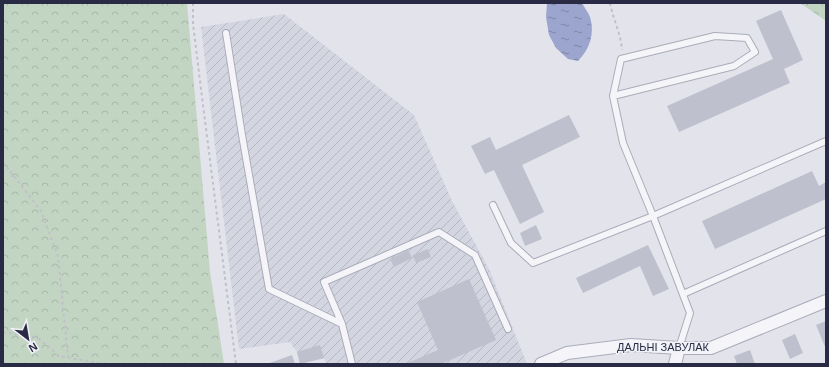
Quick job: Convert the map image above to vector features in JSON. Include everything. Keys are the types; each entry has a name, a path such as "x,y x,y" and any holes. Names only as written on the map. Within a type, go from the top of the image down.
{"street":[{"name":"ДАЛЬНІ ЗАВУЛАК","path":"541,364 567,353 631,345 710,348 826,301"},
{"path":"675,364 679,348"}],"lane":[{"path":"226,33 269,289 342,324"},
{"path":"612,96 734,66 755,52 747,38 715,36 621,59 612,96 623,143 690,313 679,348"},
{"path":"493,205 511,244 533,263 653,216 826,141"},
{"path":"683,294 826,231"},
{"path":"352,364 342,324 324,282 439,232 474,255 508,329"}],"path":[{"path":"193,3 193,24 236,364"},
{"path":"610,3 622,43 621,59"},
{"path":"3,162 41,211 58,256 68,358"},
{"path":"3,332 38,338 59,356 103,364"}],"shaded area":[{"path":"284,14 414,115 452,201 489,269 527,364 326,364 324,358 300,364 297,352 290,342 239,349 201,27"}],"green space":[{"path":"3,3 187,3 210,272 224,364 3,364"},
{"path":"800,3 826,3 826,21"}],"water":[{"path":"547,3 582,3 588,13 590,17 592,35 586,51 578,61 568,59 556,48 549,35 546,17"}],"building":[{"path":"781,10 803,60 784,69 790,83 679,132 667,106 773,59 756,21"},
{"path":"569,115 580,137 522,165 544,212 520,224 494,170 485,174 471,146 490,137 496,150"},
{"path":"812,171 819,186 826,182 826,199 715,249 702,221"},
{"path":"536,225 542,239 525,246 520,233"},
{"path":"648,245 669,289 653,296 640,266 583,293 576,278"},
{"path":"428,249 431,257 416,263 413,255"},
{"path":"408,250 412,258 394,267 390,259"},
{"path":"469,279 496,340 441,364 405,364 438,350 417,302"},
{"path":"826,321 826,349 816,325"},
{"path":"795,334 803,353 790,359 782,340"},
{"path":"320,345 324,358 300,364 297,352"},
{"path":"750,350 755,364 737,364 734,356"},
{"path":"292,355 295,364 267,364"}]}
